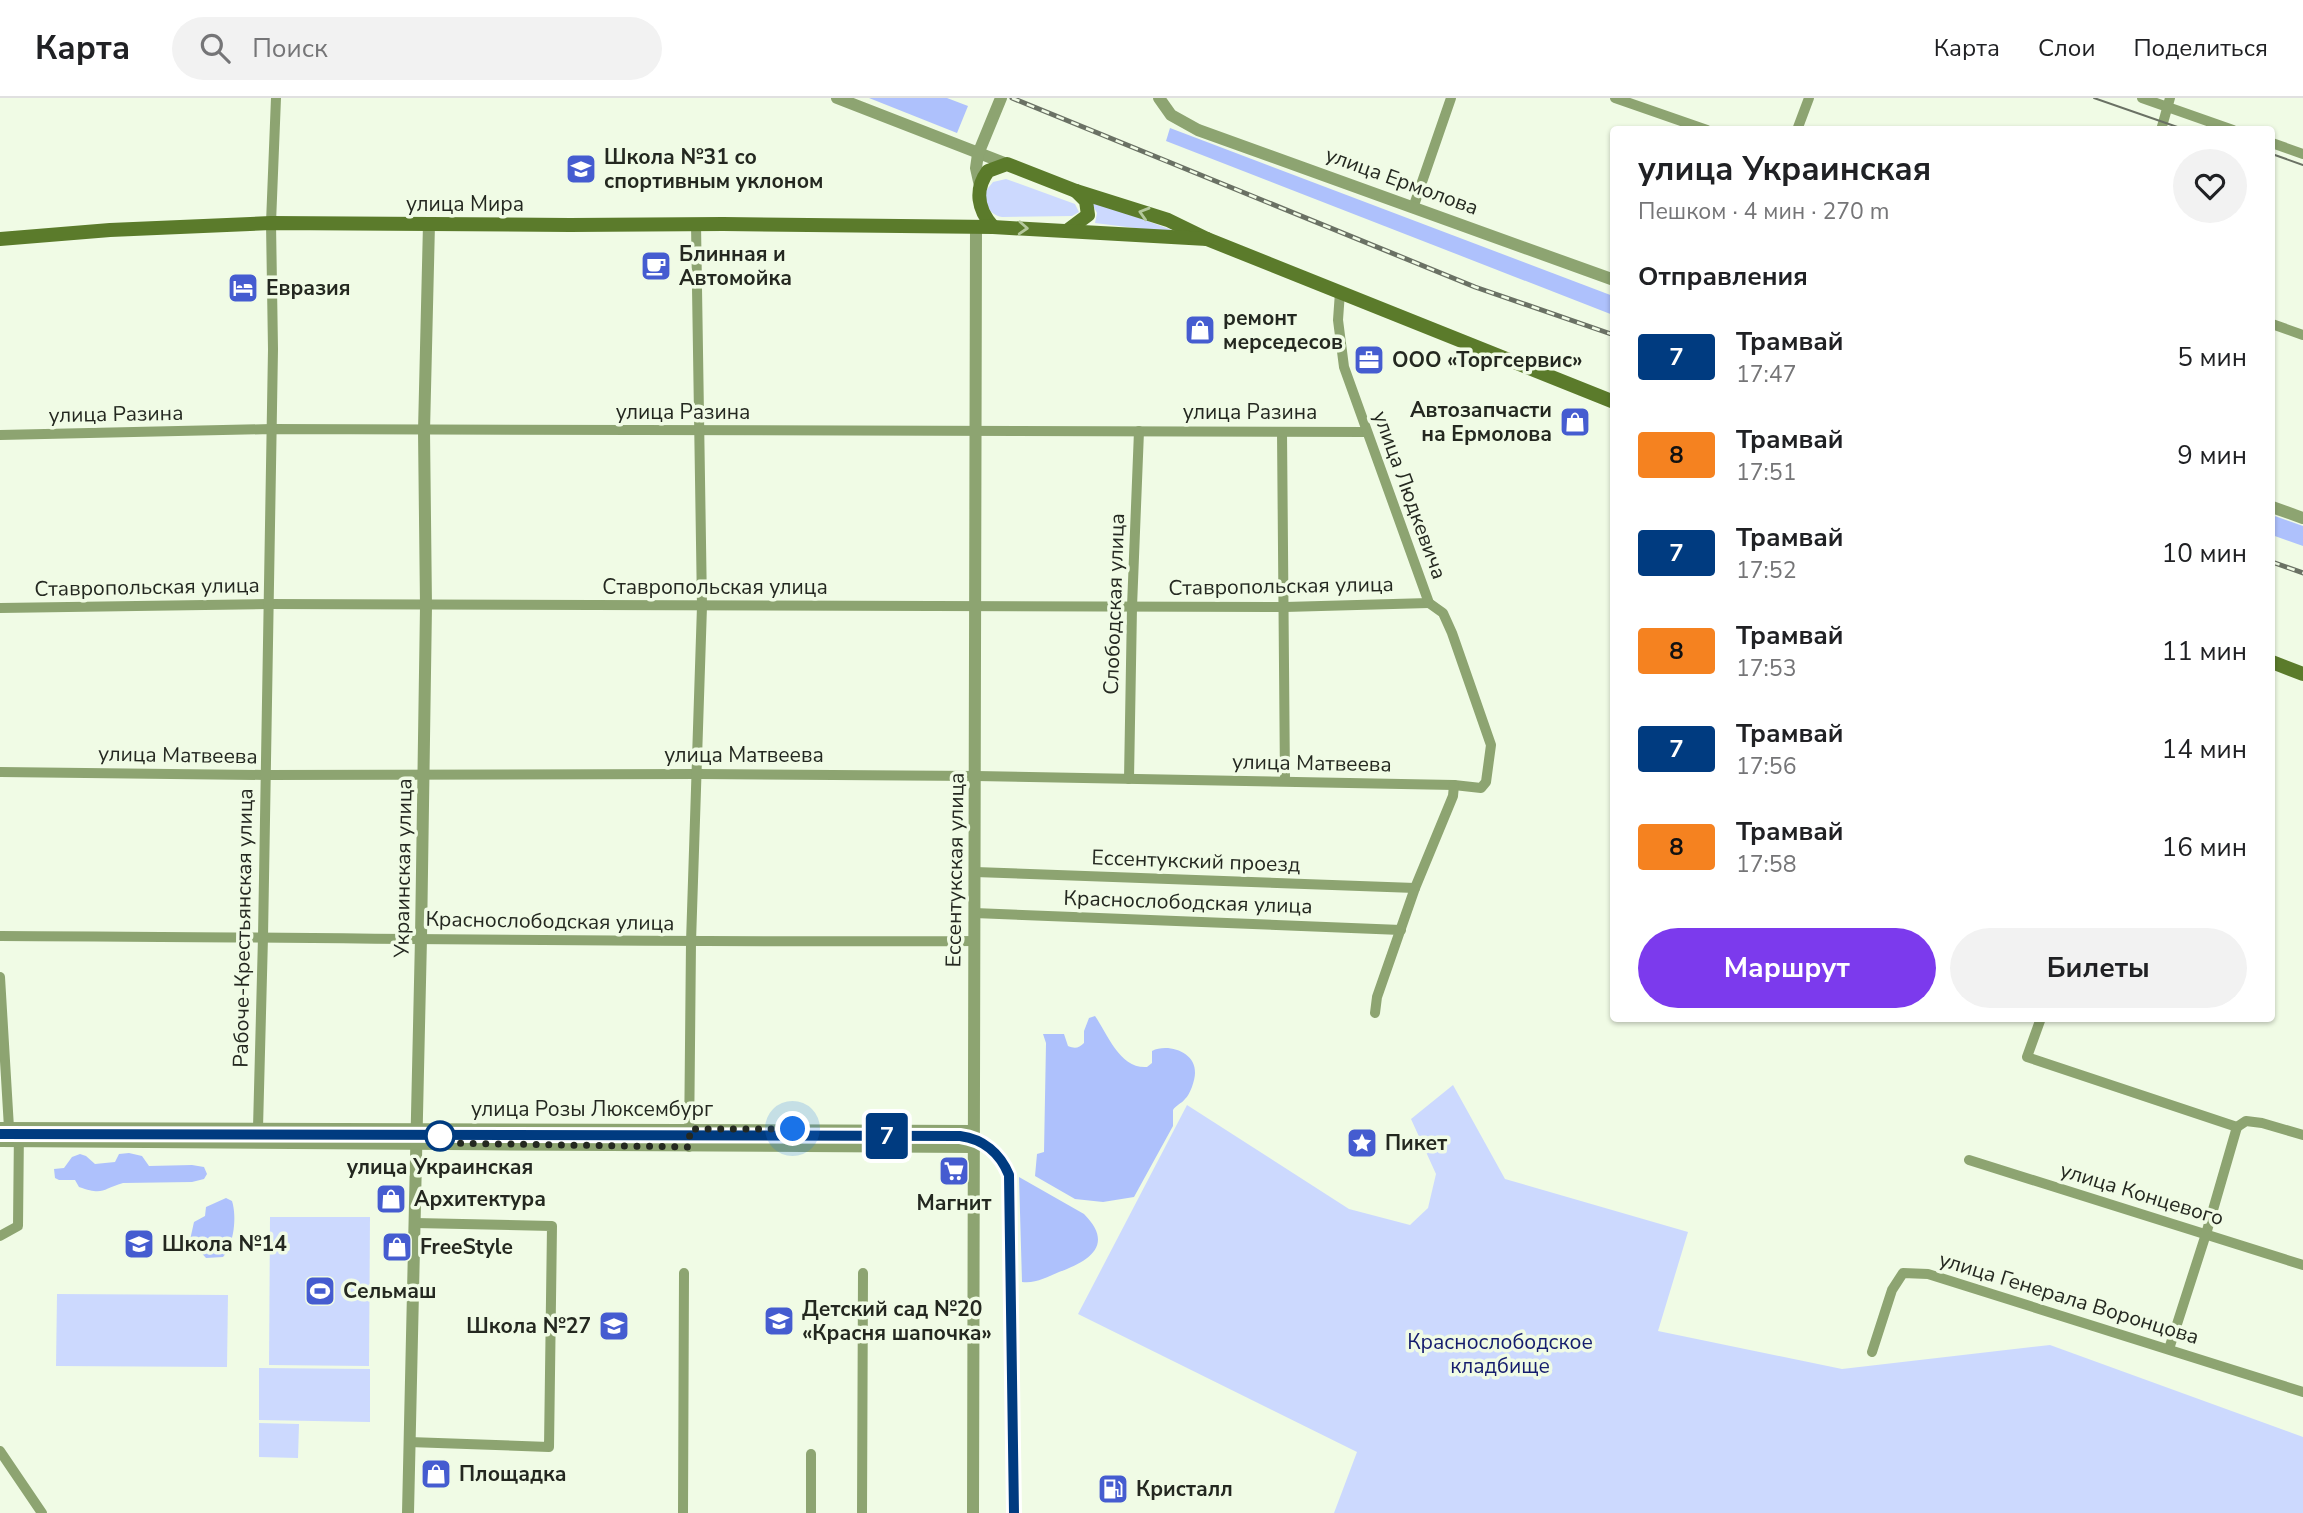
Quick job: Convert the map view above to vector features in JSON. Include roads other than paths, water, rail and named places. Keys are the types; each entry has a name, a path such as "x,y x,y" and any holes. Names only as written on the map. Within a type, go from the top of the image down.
{"main road":[{"name":"улица Мира","path":"930,227 965,218 975,207 988,171 1007,164"},
{"path":"1007,164 1076,191 1168,220 1207,239 1610,400"},
{"path":"979,190 983,215 993,227"},
{"path":"1068,230 1088,215 1086,201 1076,191"},
{"name":"улица Мира","path":"0,239 110,230 271,223 993,227 1207,239"},
{"path":"2275,663 2303,674"}],"street":[{"name":"Рабоче-Крестьянская улица","path":"258,1128 264,937 271,223 276,98"},
{"path":"837,98 1007,164"},
{"path":"979,190 975,168 978,154 1001,98"},
{"name":"улица Ермолова","path":"1159,98 1166,110 1177,120 1209,135 1610,279"},
{"path":"1166,98 1177,120"},
{"path":"1413,208 1451,98"},
{"path":"1615,98 1696,126"},
{"path":"1798,126 1809,98"},
{"path":"2142,98 2169,102 2224,126"},
{"path":"2162,126 2169,102"},
{"path":"2275,144 2303,153"},
{"path":"689,1147 691,942 702,606 696,224"},
{"name":"Украинская улица","path":"408,1513 421,938 426,606 424,430 429,225"},
{"name":"Ессентукская улица","path":"973,1513 976,227"},
{"name":"улица Людкевича","path":"1340,292 1338,320 1344,367 1429,603 1443,613 1452,633 1491,745 1486,782"},
{"path":"2275,325 2303,335"},
{"name":"улица Разина","path":"0,435 271,429 1366,432"},
{"name":"Слободская улица","path":"1129,779 1139,431"},
{"path":"1282,432 1285,781"},
{"path":"2275,508 2303,518"},
{"name":"Ставропольская улица","path":"0,608 267,604 1285,607 1429,603"},
{"name":"улица Матвеева","path":"0,772 423,776 976,776 1454,785 1481,788 1486,782"},
{"path":"1375,1013 1377,997 1415,888 1453,796 1454,785"},
{"name":"Ессентукский проезд","path":"975,872 1415,888"},
{"name":"Краснослободская улица","path":"974,913 1401,930"},
{"name":"Краснослободская улица","path":"0,936 691,942 974,941"},
{"path":"0,977 18,1226 0,1237"},
{"path":"2040,1022 2027,1057 2236,1127"},
{"path":"2169,1349 2206,1234 2236,1127 2246,1121 2303,1135"},
{"name":"улица Розы Люксембург","path":"0,1141 12,1131 258,1128 973,1131"},
{"name":"улица Розы Люксембург","path":"12,1131 416,1143 974,1147"},
{"name":"улица Концевого","path":"1969,1160 2303,1265"},
{"path":"409,1442 549,1447 552,1226 415,1223"},
{"path":"683,1513 684,1273"},
{"path":"862,1513 863,1273"},
{"name":"улица Генерала Воронцова","path":"1872,1352 1892,1290 1903,1273 1928,1274 2303,1392"},
{"path":"0,1451 42,1513"},
{"path":"810,1454 811,1513"}],"tram line":[{"path":"2094,98 2174,126"},
{"path":"2275,155 2303,165"},
{"path":"0,1134 960,1136 976,1140 996,1154 1009,1175 1014,1513"},
{"name":"7","path":"0,1134 973,1138 999,1157 1009,1175 1014,1513"}],"railway":[{"path":"1012,98 1475,287 1610,334"},
{"path":"2275,563 2303,573"}],"place":[{"name":"Школа №31 со спортивным уклоном","path":"581,169"},
{"name":"Блинная и Автомойка","path":"656,266"},
{"name":"Евразия","path":"243,288"},
{"name":"ремонт мерседесов","path":"1200,330"},
{"name":"ООО «Торгсервис»","path":"1369,360"},
{"name":"Автозапчасти на Ермолова","path":"1575,422"},
{"name":"улица Украинская","path":"440,1136"},
{"name":"Пикет","path":"1362,1143"},
{"name":"Магнит","path":"954,1171"},
{"name":"Архитектура","path":"391,1199"},
{"name":"Школа №14","path":"139,1244"},
{"name":"FreeStyle","path":"397,1247"},
{"name":"Сельмаш","path":"320,1291"},
{"name":"Детский сад №20 «Красня шапочка»","path":"779,1321"},
{"name":"Школа №27","path":"614,1326"},
{"name":"Площадка","path":"436,1474"},
{"name":"Кристалл","path":"1113,1489"}],"park label":[{"name":"Краснослободское кладбище","path":"1500,1354"}]}
